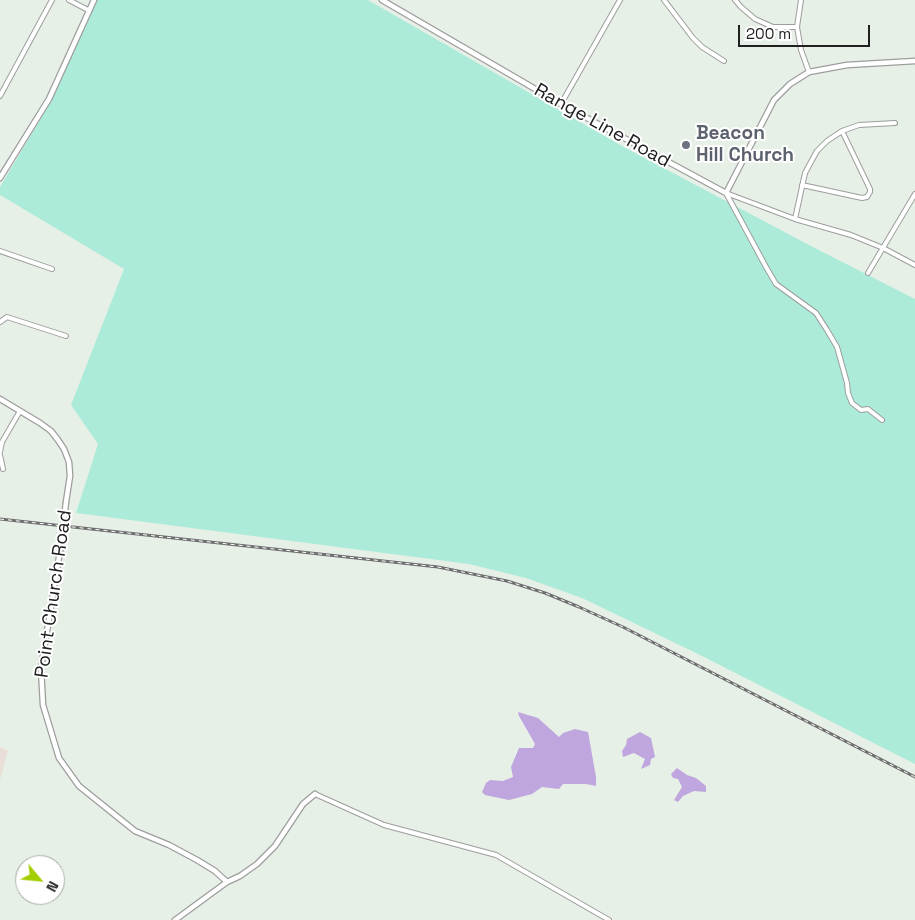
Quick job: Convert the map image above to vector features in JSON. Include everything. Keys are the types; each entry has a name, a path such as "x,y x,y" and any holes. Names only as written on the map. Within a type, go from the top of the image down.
{"street":[{"path":"0,96 52,0"},
{"path":"70,0 88,10"},
{"path":"0,178 49,99 94,0"},
{"path":"561,104 620,0"},
{"path":"664,0 693,38 702,47 724,61"},
{"path":"735,0 741,8 755,19 773,26 797,27"},
{"path":"801,0 797,27 801,50 809,72"},
{"name":"Range Line Road","path":"384,1 561,104 726,193 795,218 851,234 884,248 915,265"},
{"path":"882,420 868,409 861,410 852,403 837,347 827,330 816,313 776,284 726,193 774,100 790,84 809,72 847,65 915,61"},
{"path":"795,218 805,173 817,151 827,141 842,130 859,125 895,123"},
{"path":"802,185 867,198 870,189 842,130"},
{"path":"868,273 914,197"},
{"path":"0,251 52,269"},
{"path":"0,322 7,317 66,336"},
{"name":"Point Church Road","path":"0,399 51,431 64,449 68,462 70,476 41,668 43,705 59,758 79,786 135,831 190,856 215,871 228,882"},
{"path":"3,469 0,453 2,442 20,411"},
{"path":"175,920 257,864 275,846 303,804 315,794 384,824 496,855 609,920"}],"shaded area":[{"path":"518,712 538,718 559,737 563,733 575,729 588,732 596,786 563,784 559,789 542,787 532,794 509,800 485,795 482,792 486,783 490,780 503,781 513,777 511,767 519,748 533,748 535,744"},
{"path":"640,732 651,738 655,757 651,759 650,765 641,769 645,759 634,753 623,757 622,751 627,739"},
{"path":"0,747 8,751 0,780"},
{"path":"677,768 687,775 696,778 706,786 706,792 694,791 683,796 678,802 674,800 682,787 678,779 673,778 671,774"}],"green space":[{"path":"97,0 368,0 622,146 915,299 915,764 698,654 582,598 526,578 469,564 76,513 98,444 71,405 124,269 0,195 0,187 48,106"}],"railway":[{"path":"0,519 438,567 507,581 545,593 623,627 915,777"}],"place":[{"name":"Beacon Hill Church","path":"686,145"}]}
